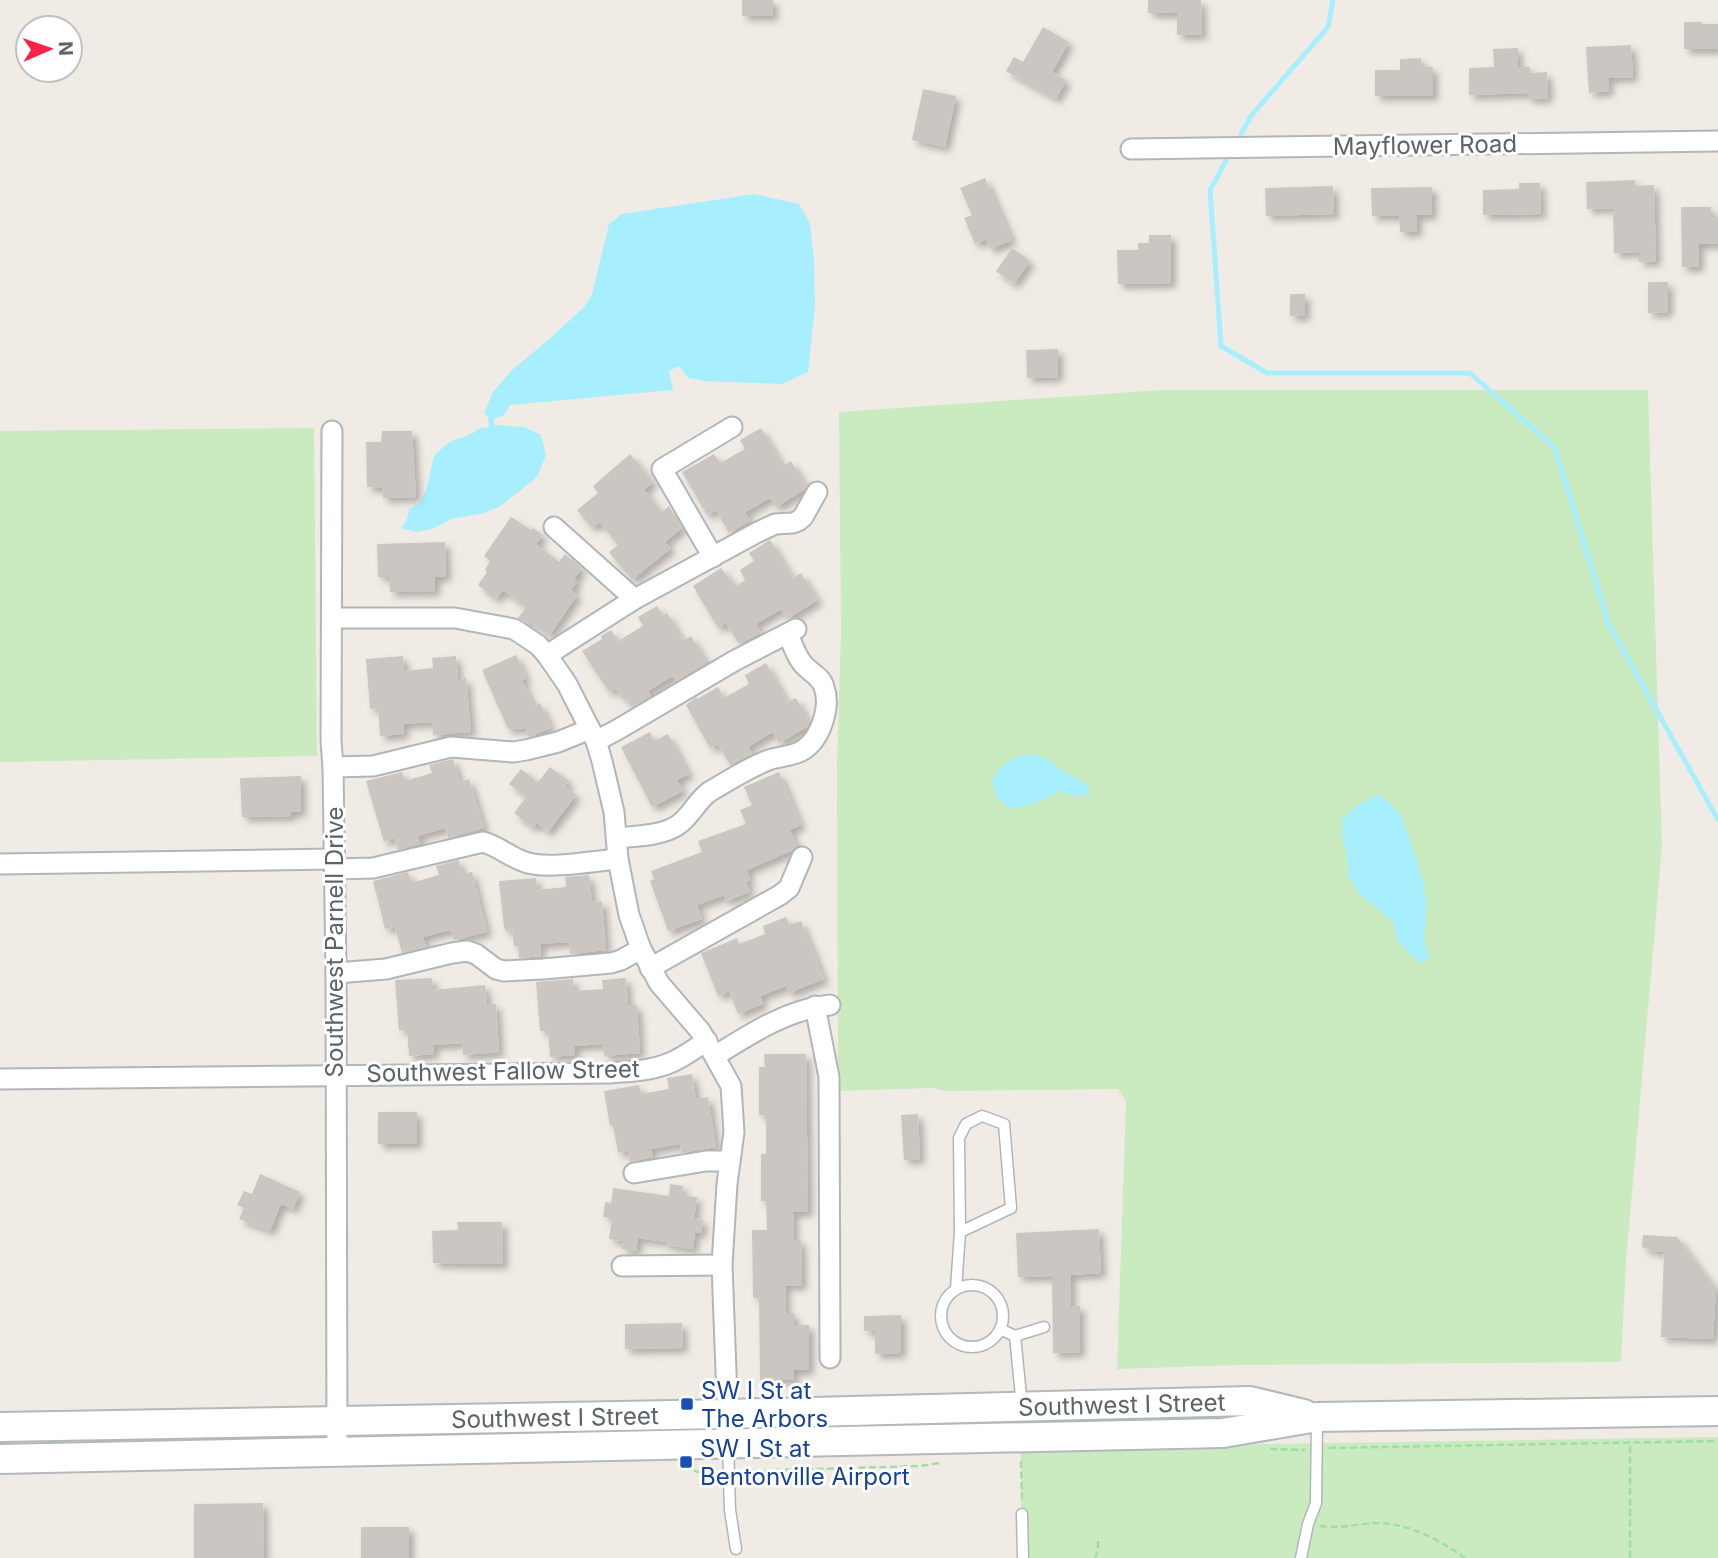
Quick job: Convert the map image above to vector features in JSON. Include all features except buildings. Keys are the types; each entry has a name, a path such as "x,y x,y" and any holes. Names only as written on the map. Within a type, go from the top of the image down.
{"main road":[{"name":"Southwest I Street","path":"0,1427 727,1414 1250,1401 1317,1417"},
{"name":"Southwest I Street","path":"0,1459 1223,1433 1317,1417 1718,1410"}],"street":[{"name":"Mayflower Road","path":"1131,149 1718,141"},
{"path":"713,557 662,468 732,427"},
{"name":"Southwest Parnell Drive","path":"332,431 331,741 336,973 337,1452"},
{"path":"548,655 633,600 713,557 775,524 798,521 817,492"},
{"path":"554,527 633,600"},
{"path":"332,618 455,618 514,629 548,655 567,684 593,735 614,813 618,859 629,915 641,949 659,983 679,1005 710,1048 731,1086 734,1132 722,1265 728,1444"},
{"path":"333,767 373,766 451,747 513,752 617,730 734,661 792,631 802,663 819,678 825,688 825,715 812,742 801,752 766,761 709,792 677,826 663,831 617,838"},
{"path":"0,863 335,864 373,868 482,842 530,864 551,865 618,859"},
{"path":"650,968 780,895 789,888 802,857"},
{"path":"336,973 386,969 467,951 504,971 543,969 611,963 641,949"},
{"name":"Southwest Fallow Street","path":"0,1079 637,1071 748,1035 802,1009 823,1006 830,1077 830,1358"},
{"path":"634,1173 706,1161 730,1161"},
{"path":"622,1266 722,1265"}],"lane":[{"path":"956,1289 960,1232 959,1138 966,1124 982,1116 1004,1124 1011,1208 960,1232"},
{"path":"976,1284 995,1294 1000,1303 1003,1314 1000,1329 990,1341 981,1346 961,1345 952,1340 942,1324 943,1304 948,1295 956,1289 976,1284"},
{"path":"1000,1329 1015,1336 1044,1327"},
{"path":"1015,1336 1022,1407"},
{"path":"1300,1558 1316,1503 1317,1417"},
{"path":"728,1444 730,1510 736,1549"},
{"path":"1022,1514 1023,1558"}],"path":[{"path":"1630,1443 1630,1558"},
{"path":"1021,1453 1022,1514"},
{"path":"1308,1524 1333,1528 1374,1523 1394,1525 1423,1533 1444,1543 1465,1558"},
{"path":"1095,1558 1098,1537"}],"green space":[{"path":"1163,390 1648,390 1662,847 1626,1262 1621,1362 1239,1365 1117,1369 1126,1101 1118,1089 943,1091 934,1088 838,1091 837,768 841,631 839,412"},
{"path":"314,428 317,756 0,762 0,431"},
{"path":"1718,1437 1718,1558 1021,1558 1021,1448"}],"water":[{"path":"754,194 799,204 810,223 815,306 808,372 782,384 704,381 688,378 679,366 669,371 673,390 510,405 504,415 494,419 494,425 524,427 541,435 546,455 537,477 501,506 484,513 451,519 435,528 417,532 401,528 409,509 420,503 426,491 434,456 451,441 489,427 484,413 493,392 512,370 584,307 592,294 609,224 622,214"},
{"path":"1031,754 1051,762 1091,790 1085,795 1059,791 1035,803 1009,809 996,796 992,780 1008,761"},
{"path":"1379,794 1400,813 1423,879 1427,908 1424,939 1429,958 1422,964 1397,939 1394,923 1359,893 1348,876 1342,820 1358,805"}],"waterway":[{"path":"1241,134 1251,116 1328,27 1333,0"},
{"path":"1226,161 1210,190 1221,346 1267,373 1470,373 1555,448 1609,625 1718,820"}],"place":[{"name":"SW I St at The Arbors","path":"687,1404"},
{"name":"SW I St at Bentonville Airport","path":"686,1462"}]}
